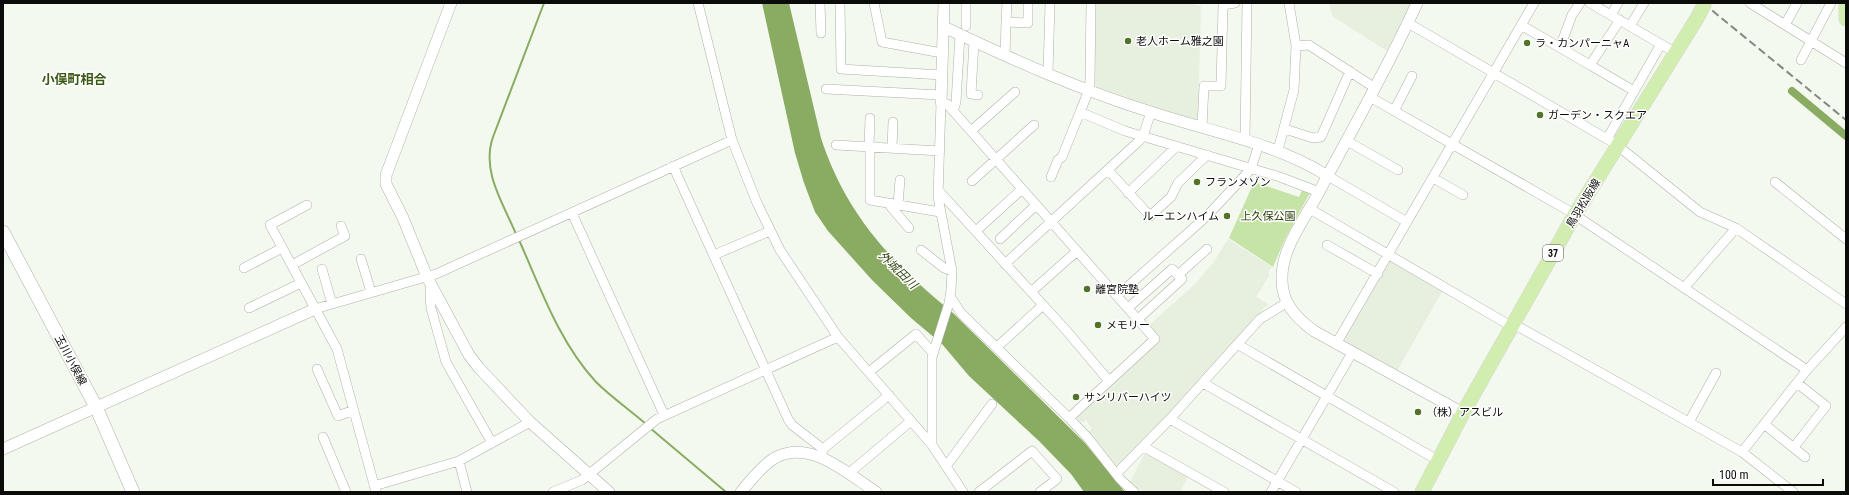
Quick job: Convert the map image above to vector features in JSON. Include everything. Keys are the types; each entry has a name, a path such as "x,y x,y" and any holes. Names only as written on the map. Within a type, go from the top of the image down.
{"main road":[{"name":"鳥羽松阪線","path":"1422,492 1463,413 1574,216 1696,20 1705,3"},
{"path":"1846,3 1846,19"},
{"name":"玉川小俣線","path":"3,232 96,407 133,492"}],"street":[{"path":"451,3 385,180 429,280 469,355 479,368 530,422 609,492"},
{"path":"698,3 732,140 747,180 783,256 838,337 932,445 947,465 963,492"},
{"path":"820,3 821,33"},
{"path":"840,3 841,69 942,75"},
{"path":"874,3 882,42 942,53"},
{"path":"932,445 934,351 950,301 952,271 940,212 938,190 944,3"},
{"path":"953,111 956,102 966,3"},
{"path":"1005,56 1006,3"},
{"path":"1006,22 1028,23 1028,3"},
{"path":"1048,74 1050,3"},
{"path":"1051,177 1058,160 1062,157 1089,90 1091,3"},
{"path":"1202,127 1204,86 1221,86 1224,5 1234,3"},
{"path":"1245,139 1247,3"},
{"path":"1278,150 1285,129 1294,90 1296,46 1289,3"},
{"path":"1416,3 1408,23 1373,92 1294,238 1284,264 1282,286 1286,303 1303,323 1336,344 1463,413"},
{"path":"1336,344 1534,3"},
{"path":"1560,48 1572,15 1580,3"},
{"path":"1590,3 1671,50"},
{"path":"1611,15 1618,3"},
{"path":"1630,26 1644,3"},
{"path":"1750,3 1846,63"},
{"path":"1785,25 1797,3"},
{"path":"1801,60 1831,3"},
{"path":"1590,65 1620,20"},
{"path":"1408,23 1611,141 1634,91 1661,44"},
{"path":"1521,25 1634,91"},
{"path":"944,27 963,30 974,42 1089,90 1151,112 1278,150 1314,167 1407,222"},
{"path":"974,42 971,94 978,95"},
{"path":"1296,46 1309,45 1350,71 1394,111 1569,211 1574,216 1807,370"},
{"path":"1285,129 1313,138 1320,137 1350,71"},
{"path":"1394,111 1412,76"},
{"path":"826,89 941,99 1155,339 1069,418"},
{"path":"971,131 1015,92"},
{"path":"1080,112 1125,131 1280,177 1319,192"},
{"path":"1005,264 1143,136 1151,112"},
{"path":"870,118 870,200 940,212"},
{"path":"892,148 893,122"},
{"path":"972,181 1034,125"},
{"path":"3,449 315,309 371,292 429,280 518,237 572,214 732,140"},
{"path":"1347,142 1398,170"},
{"path":"836,144 940,151"},
{"path":"1117,296 1207,216 1251,169 1259,144"},
{"path":"1128,193 1177,146"},
{"path":"1623,150 1700,212 1736,228 1846,304"},
{"path":"1108,170 1150,216 1171,197 1178,183 1207,155"},
{"path":"673,166 792,426 848,474 876,492"},
{"path":"1433,178 1463,195"},
{"path":"900,180 894,204 891,207 909,228"},
{"path":"1775,182 1846,239"},
{"path":"976,232 1022,189"},
{"path":"938,190 1043,305 1109,381"},
{"path":"307,205 270,225 337,349 375,489 459,461 530,422"},
{"path":"1000,239 1036,205"},
{"path":"1310,209 1512,325 1742,452 1793,492"},
{"path":"572,214 664,415"},
{"path":"292,265 345,236 341,226"},
{"path":"1684,288 1736,228"},
{"path":"714,255 770,231"},
{"path":"1327,245 1378,274"},
{"path":"244,268 282,248"},
{"path":"1178,275 1207,249"},
{"path":"921,250 944,268 952,271"},
{"path":"1031,292 1077,251"},
{"path":"361,259 371,292"},
{"path":"322,269 332,304"},
{"path":"1128,308 1172,269 1182,279 1138,320"},
{"path":"429,280 431,308 446,362 492,443"},
{"path":"249,308 301,282"},
{"path":"950,301 1069,418 1125,484 1134,492"},
{"path":"1117,473 1170,419 1260,319 1286,303"},
{"path":"997,347 1043,305"},
{"path":"1742,452 1807,370 1846,327"},
{"path":"869,372 916,334 934,351"},
{"path":"553,492 582,480 648,425 664,415 838,337"},
{"path":"1237,344 1439,461"},
{"path":"1271,492 1352,353"},
{"path":"317,369 338,416 354,410"},
{"path":"1689,422 1716,373"},
{"path":"1202,383 1394,492"},
{"path":"1794,447 1826,406 1797,383"},
{"path":"741,492 772,459 793,451 822,453 889,395"},
{"path":"947,465 992,404"},
{"path":"1170,419 1296,492"},
{"path":"848,474 911,421"},
{"path":"1764,424 1805,457"},
{"path":"323,438 346,492"},
{"path":"1144,447 1224,492"},
{"path":"979,492 1032,451 1058,479 1040,492"},
{"path":"459,461 467,492"}],"shaded area":[{"path":"1095,3 1186,3 1201,6 1198,117 1194,120 1097,87 1094,81"},
{"path":"1329,3 1411,3 1387,51 1332,16"},
{"path":"1228,239 1272,267 1269,271 1269,276 1256,297 1268,304 1159,427 1119,466 1116,466 1088,432 1092,429 1086,420 1082,423 1075,415 1159,340 1148,326 1194,285 1213,263"},
{"path":"1388,258 1443,290 1397,371 1343,341"},
{"path":"1145,453 1189,475 1180,492 1144,492 1129,484"}],"green space":[{"name":"上久保公園","path":"1254,182 1299,197 1303,188 1311,191 1285,239 1273,267 1229,238"}],"water":[{"name":"外城田川","path":"762,3 789,3 821,138 831,166 858,214 874,236 910,275 953,313 1085,443 1125,492 1084,492 1071,474 1039,441 969,376 942,344 911,318 872,280 828,231 815,212 795,153"}],"waterway":[{"path":"516,234 495,187 490,162 490,150 493,137 544,3"},
{"path":"1792,91 1846,136"},
{"path":"519,240 543,296 571,350 596,382 646,424"},
{"path":"650,428 726,492"}],"railway":[{"path":"1703,3 1846,120"}],"place":[{"name":"老人ホーム雅之園","path":"1128,41"},
{"name":"ラ・カンパーニャA","path":"1527,43"},
{"name":"ガーデン・スクエア","path":"1540,115"},
{"name":"フランメゾン","path":"1197,182"},
{"name":"ルーエンハイム","path":"1227,216"},
{"name":"離宮院塾","path":"1087,289"},
{"name":"メモリー","path":"1098,325"},
{"name":"サンリバーハイツ","path":"1076,397"},
{"name":"（株）アスビル","path":"1418,412"}],"district":[{"name":"小俣町相合","path":"74,79"}]}
